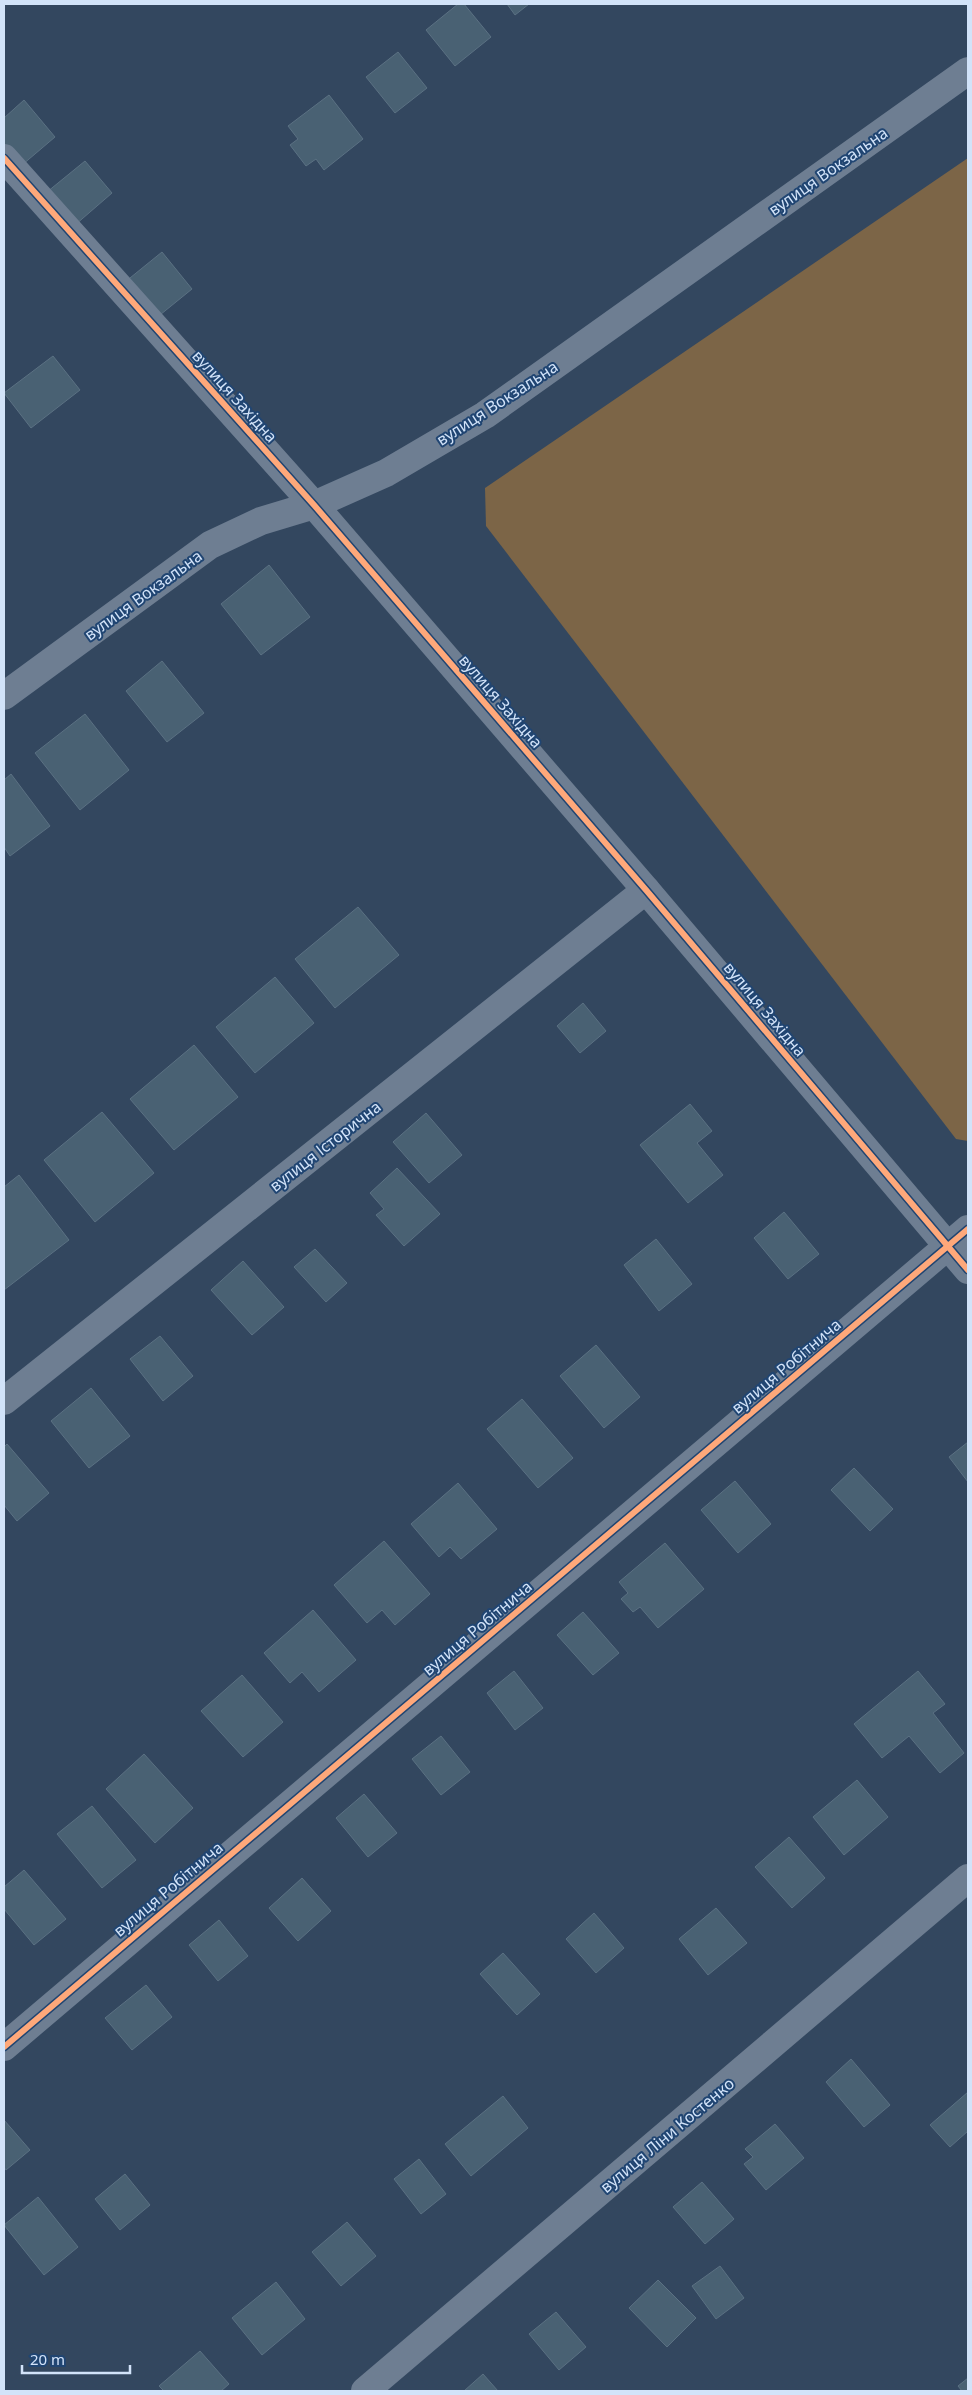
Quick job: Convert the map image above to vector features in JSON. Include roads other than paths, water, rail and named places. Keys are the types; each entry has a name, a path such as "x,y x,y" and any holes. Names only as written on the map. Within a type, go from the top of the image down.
{"street":[{"name":"вулиця Вокзальна","path":"4,696 210,546 261,521 314,505 386,473 485,415 968,70"},
{"name":"вулиця Західна","path":"4,158 314,505 646,890 958,1238 968,1270"},
{"name":"вулиця Історична","path":"4,1401 646,890"},
{"name":"вулиця Робітнича","path":"4,2047 958,1238"},
{"name":"вулиця Ліни Костенко","path":"366,2391 968,1878"}]}
